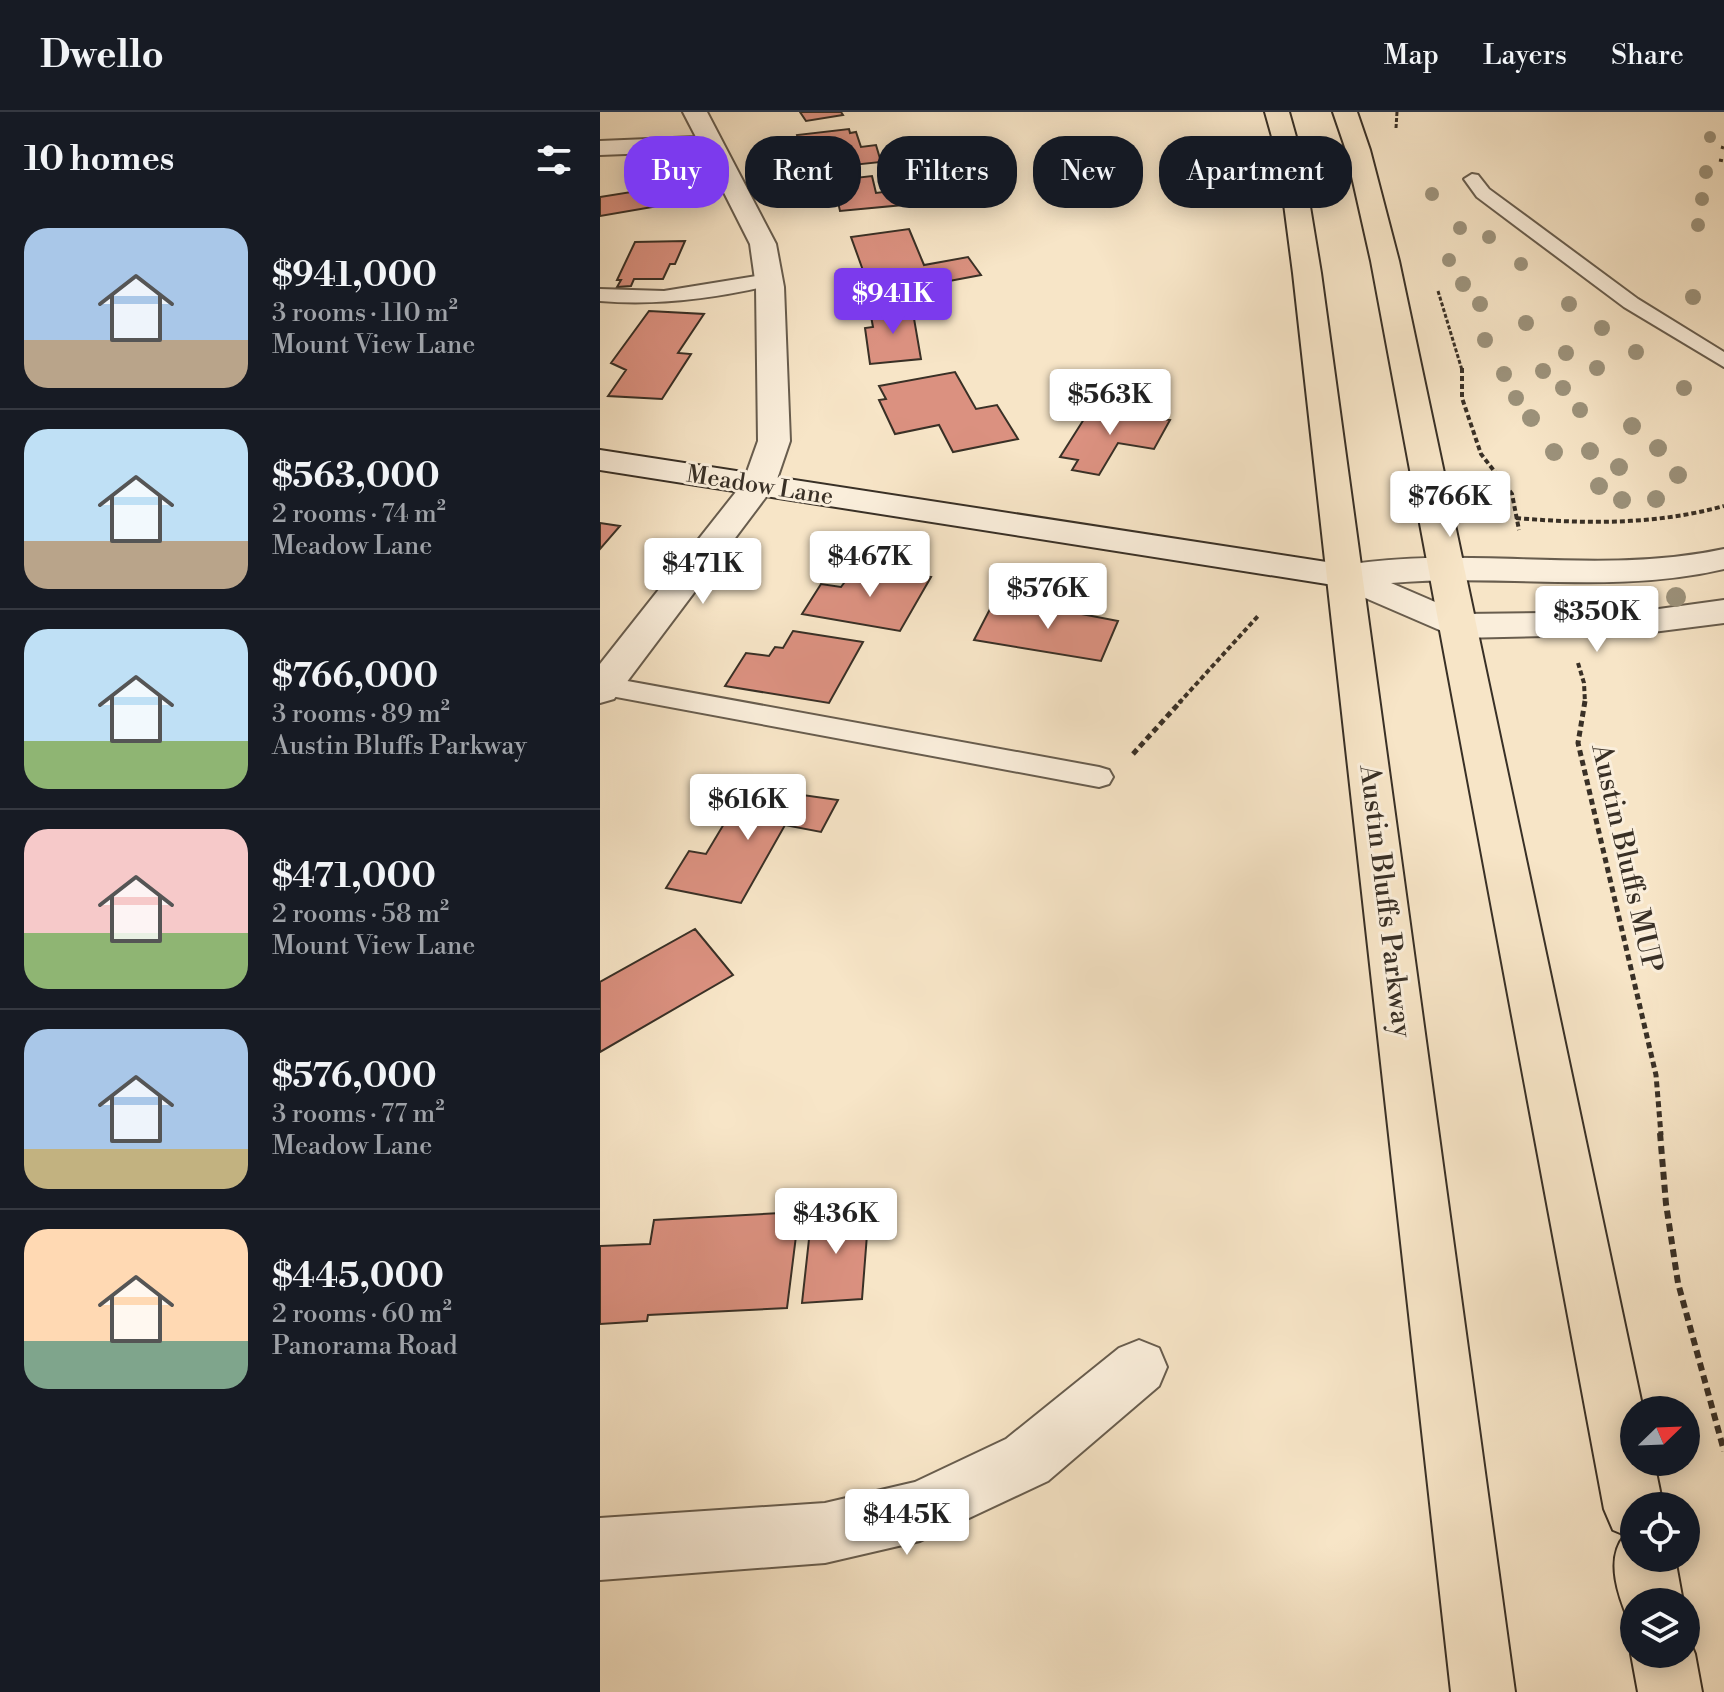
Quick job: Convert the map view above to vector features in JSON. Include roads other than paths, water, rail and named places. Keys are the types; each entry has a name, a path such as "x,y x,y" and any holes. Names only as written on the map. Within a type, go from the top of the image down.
{"main road":[{"name":"Austin Bluffs Parkway","path":"1277,112 1293,172 1346,576 1483,1692"},
{"path":"1345,112 1358,150 1385,261 1631,1492"},
{"path":"1666,1668 1670,1692"}],"street":[{"path":"695,112 708,136"},
{"path":"600,148 624,147"},
{"path":"601,687 759,485 774,441 769,280 763,244 729,177"},
{"name":"Meadow Lane","path":"600,460 1346,576 1448,568 1535,572 1670,569 1724,559"},
{"name":"Meadow Lane","path":"1346,576 1458,626 1637,623 1724,611"},
{"path":"600,1549 825,1533 920,1511 1027,1460 1139,1367"}],"lane":[{"path":"1472,179 1483,193 1631,303 1724,361"},
{"path":"600,295 623,298 677,297 769,280"},
{"path":"1631,303 1724,341"},
{"path":"601,687 1099,777"}]}
